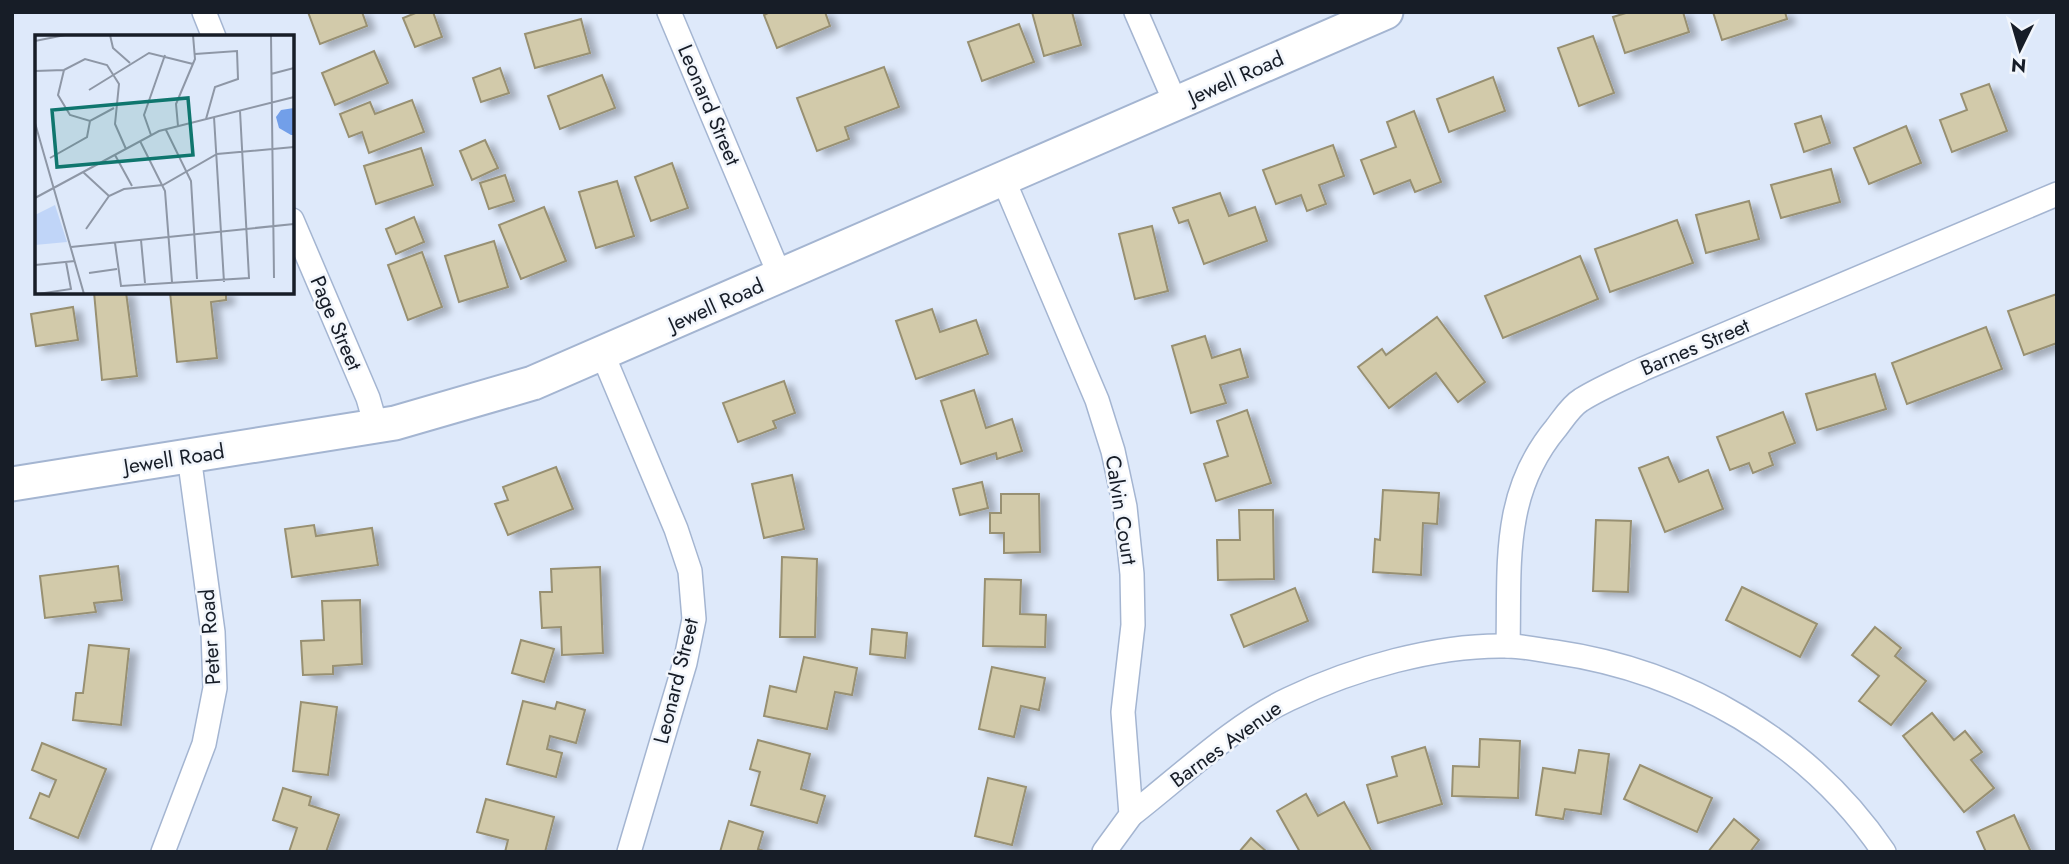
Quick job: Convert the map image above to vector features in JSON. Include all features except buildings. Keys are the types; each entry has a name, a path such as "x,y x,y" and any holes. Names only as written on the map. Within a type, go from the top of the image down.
{"street":[{"path":"204,12 213,35"},
{"name":"Leonard Street","path":"669,12 780,276"},
{"path":"1136,12 1176,104"},
{"name":"Jewell Road","path":"12,484 376,426 480,401 603,355 1386,12"},
{"name":"Calvin Court","path":"1004,181 1097,400 1113,451 1125,507 1132,573 1133,625 1123,712 1131,815"},
{"name":"Barnes Street","path":"1508,646 1511,528 1515,503 1522,481 1542,444 1578,401 1643,369 2057,194"},
{"name":"Page Street","path":"294,225 368,398 376,426"},
{"name":"Leonard Street","path":"603,355 676,529 690,571 694,597 692,636 629,852"},
{"name":"Peter Road","path":"163,852 204,744 215,688 213,632 189,456"},
{"name":"Barnes Avenue","path":"1131,815 1262,713 1287,699 1377,665 1437,653 1508,646 1583,656 1626,667 1701,695 1737,714 1801,761 1859,815 1884,852"},
{"path":"1104,852 1131,815"}]}
